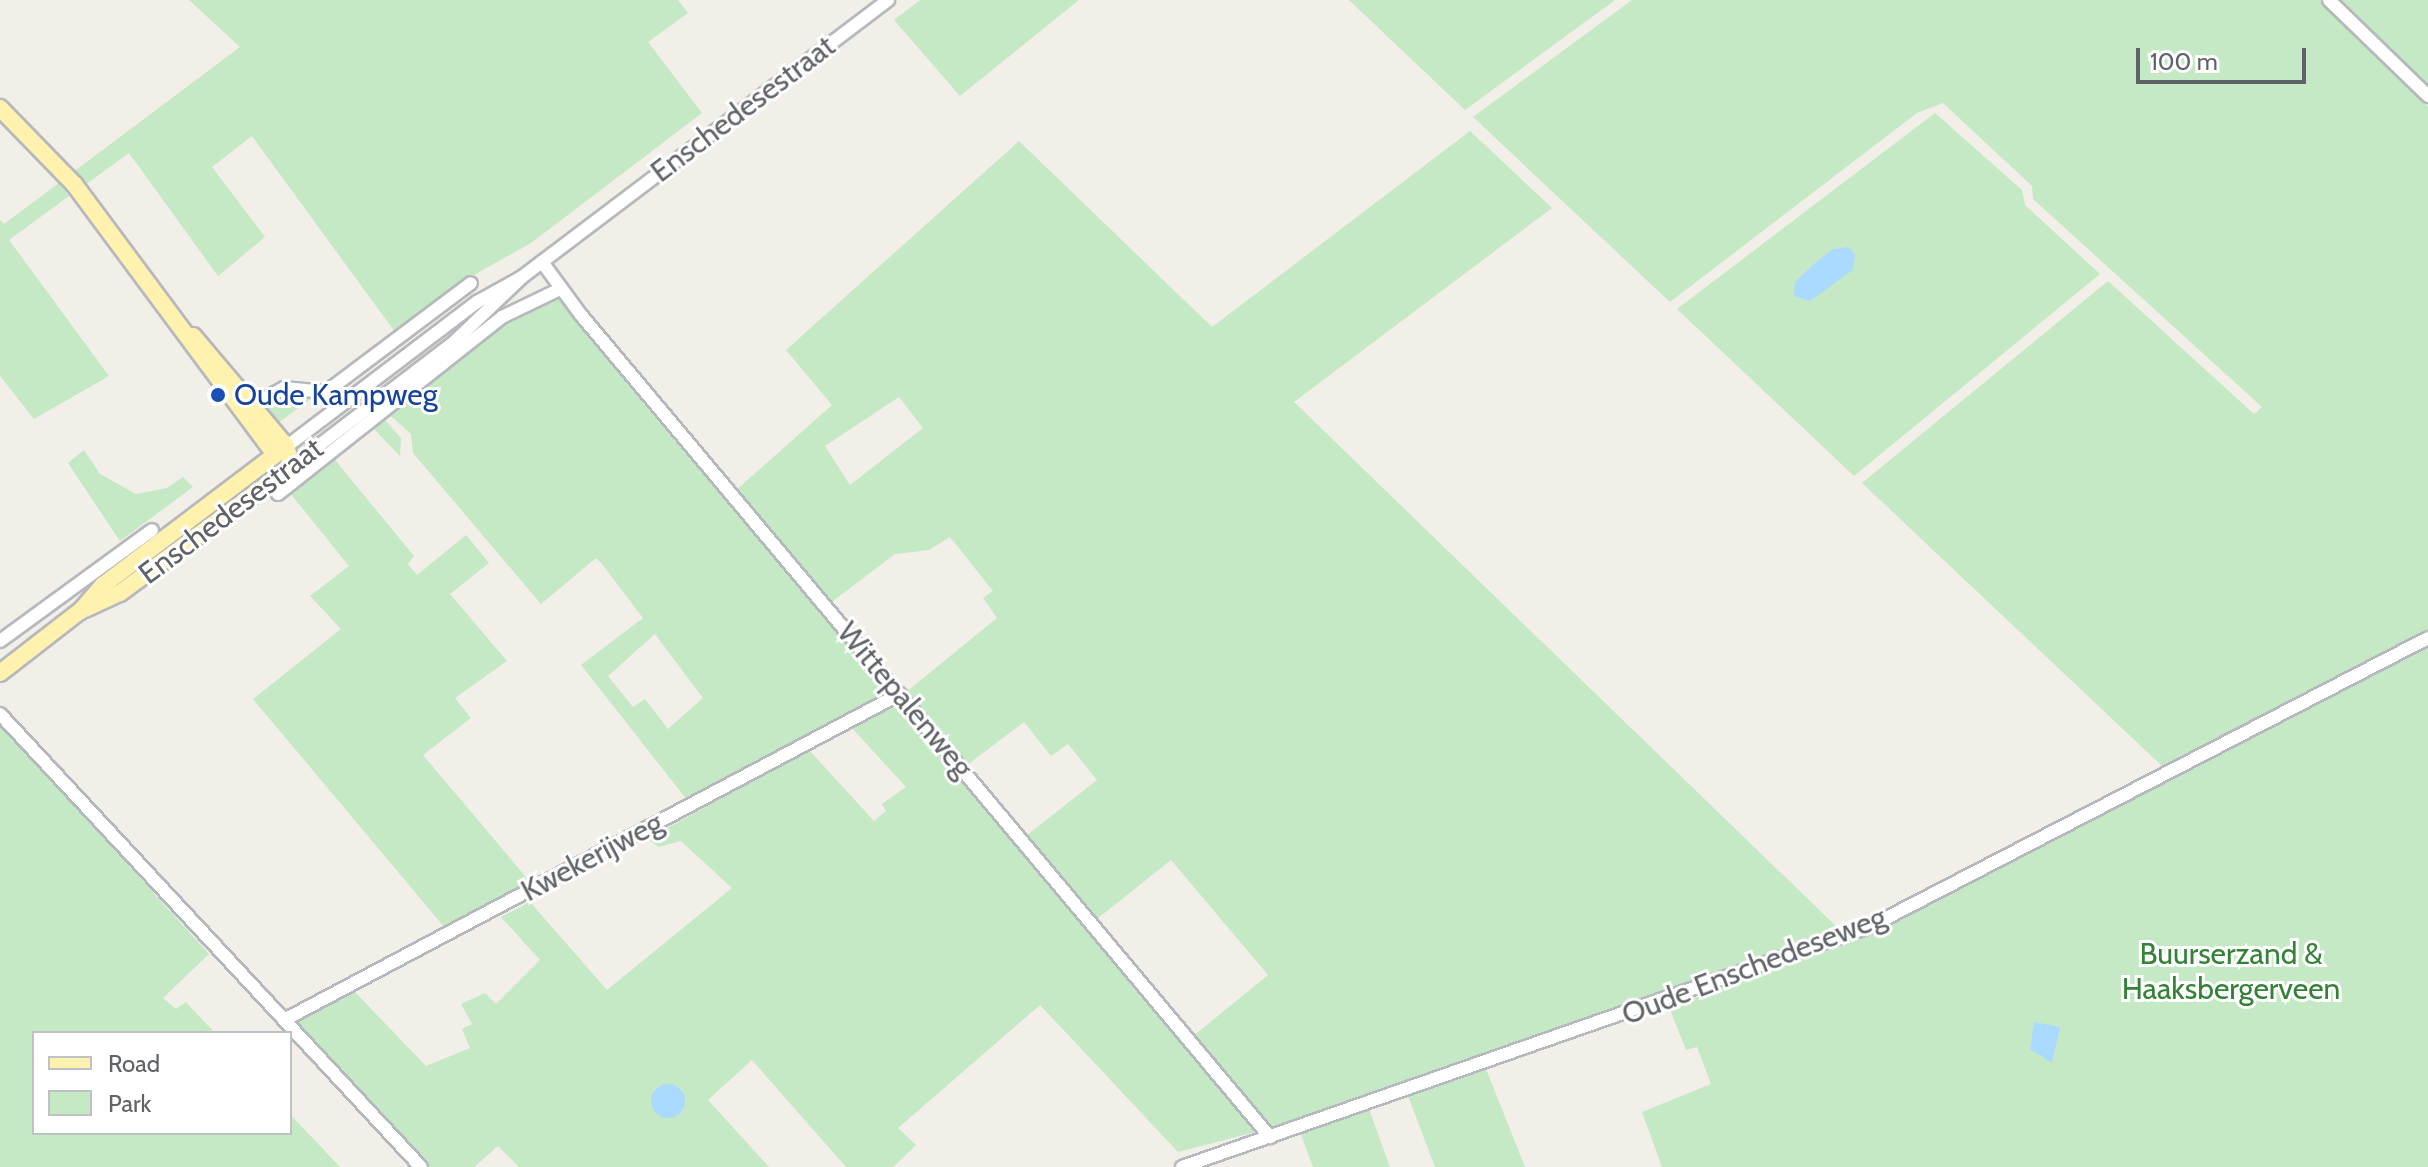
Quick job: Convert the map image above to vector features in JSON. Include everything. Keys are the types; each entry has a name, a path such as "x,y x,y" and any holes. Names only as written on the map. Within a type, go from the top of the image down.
{"main road":[{"path":"0,108 88,208 292,466"},
{"name":"Enschedesestraat","path":"0,673 80,611 103,585 281,451"},
{"name":"Enschedesestraat","path":"80,611 120,593 292,466"}],"street":[{"name":"Enschedesestraat","path":"292,466 453,343 522,277 888,0"},
{"path":"2329,0 2428,96"},
{"name":"Wittepalenweg","path":"542,262 560,289 1270,1137"},
{"name":"Enschedesestraat","path":"281,451 477,302 522,277"},
{"name":"Enschedesestraat","path":"247,408 284,388 326,392 471,283"},
{"name":"Enschedesestraat","path":"278,494 502,317 560,289"},
{"name":"Enschedesestraat","path":"0,641 152,530"},
{"name":"Oude Enschedeseweg","path":"1182,1167 1869,927 2428,638"},
{"name":"Kwekerijweg","path":"284,1020 900,694"},
{"path":"0,714 421,1167"}],"green space":[{"path":"189,0 678,0 688,13 648,42 702,113 531,243 456,285 395,332 252,136 212,167 265,237 218,276 129,153 82,187 72,173 240,47"},
{"path":"920,0 1079,0 960,96 894,20"},
{"path":"1349,0 1615,0 1465,110"},
{"path":"1632,0 2319,0 2428,107 2428,630 2162,766 1862,483 2108,281 2254,414 2262,407 2033,199 2032,186 1943,103 1917,113 1670,302 1473,117"},
{"path":"2337,0 2428,0 2428,89"},
{"path":"1935,113 2022,190 2025,205 2100,274 1854,476 1677,309"},
{"path":"1470,131 1552,208 1294,402 1842,932 1276,1129 1264,1123 1192,1037 1268,975 1171,860 1097,919 1026,836 1097,780 1068,744 1051,756 1024,722 966,766 905,693 997,618 983,598 993,591 950,537 929,550 895,554 829,604 734,492 832,405 786,350 1019,141 1212,327","holes":["899,397 923,428 850,485 825,446"]},
{"path":"59,183 69,196 9,240 109,376 34,419 0,376 0,220 4,224"},
{"path":"564,298 626,383 884,688 882,697 687,800 581,665 643,618 602,564 596,558 541,604 413,453 411,434 391,416 490,334 531,307","holes":["655,634 703,698 668,729 645,699 633,707 608,676"]},
{"path":"291,391 317,394 278,423 272,422 267,405"},
{"path":"384,419 401,438 400,456 374,429"},
{"path":"84,450 100,474 136,494 167,488 183,477 193,487 120,541 68,463"},
{"path":"335,460 414,556 408,564 417,575 466,535 489,563 450,594 507,661 455,698 471,718 423,755 531,883 445,928 253,699 341,629 310,596 349,566 290,493"},
{"name":"Buurserzand & Haaksbergerveen","path":"2428,647 2428,1167 1662,1167 1642,1112 1711,1084 1697,1047 1686,1050 1669,1007 1867,935"},
{"path":"890,707 902,709 1259,1131 1178,1152 1040,1005 898,1128 916,1145 893,1167 846,1167 752,1060 708,1100 769,1167 519,1167 498,1146 474,1167 429,1167 298,1031 295,1023 353,990 426,1066 470,1048 462,1029 472,1024 461,1004 485,993 496,1004 540,960 501,917 530,902 607,990 732,888 681,841 659,847 647,839 809,750 874,821 886,811 882,804 906,787 851,727"},
{"path":"0,724 209,954 163,998 176,1009 186,1002 213,1031 32,1031 32,1135 292,1135 292,1116 340,1167 0,1167"},
{"path":"1486,1069 1525,1167 1435,1167 1408,1096"},
{"path":"1369,1109 1390,1167 1313,1167 1300,1132"}],"water":[{"path":"1849,247 1855,255 1853,270 1810,301 1794,296 1795,282 1815,263 1833,249"},
{"path":"2034,1022 2060,1027 2052,1063 2030,1049"},
{"path":"668,1084 680,1089 685,1101 680,1113 668,1118 656,1113 651,1101 656,1089"}],"place":[{"name":"Oude Kampweg","path":"218,395"}]}
